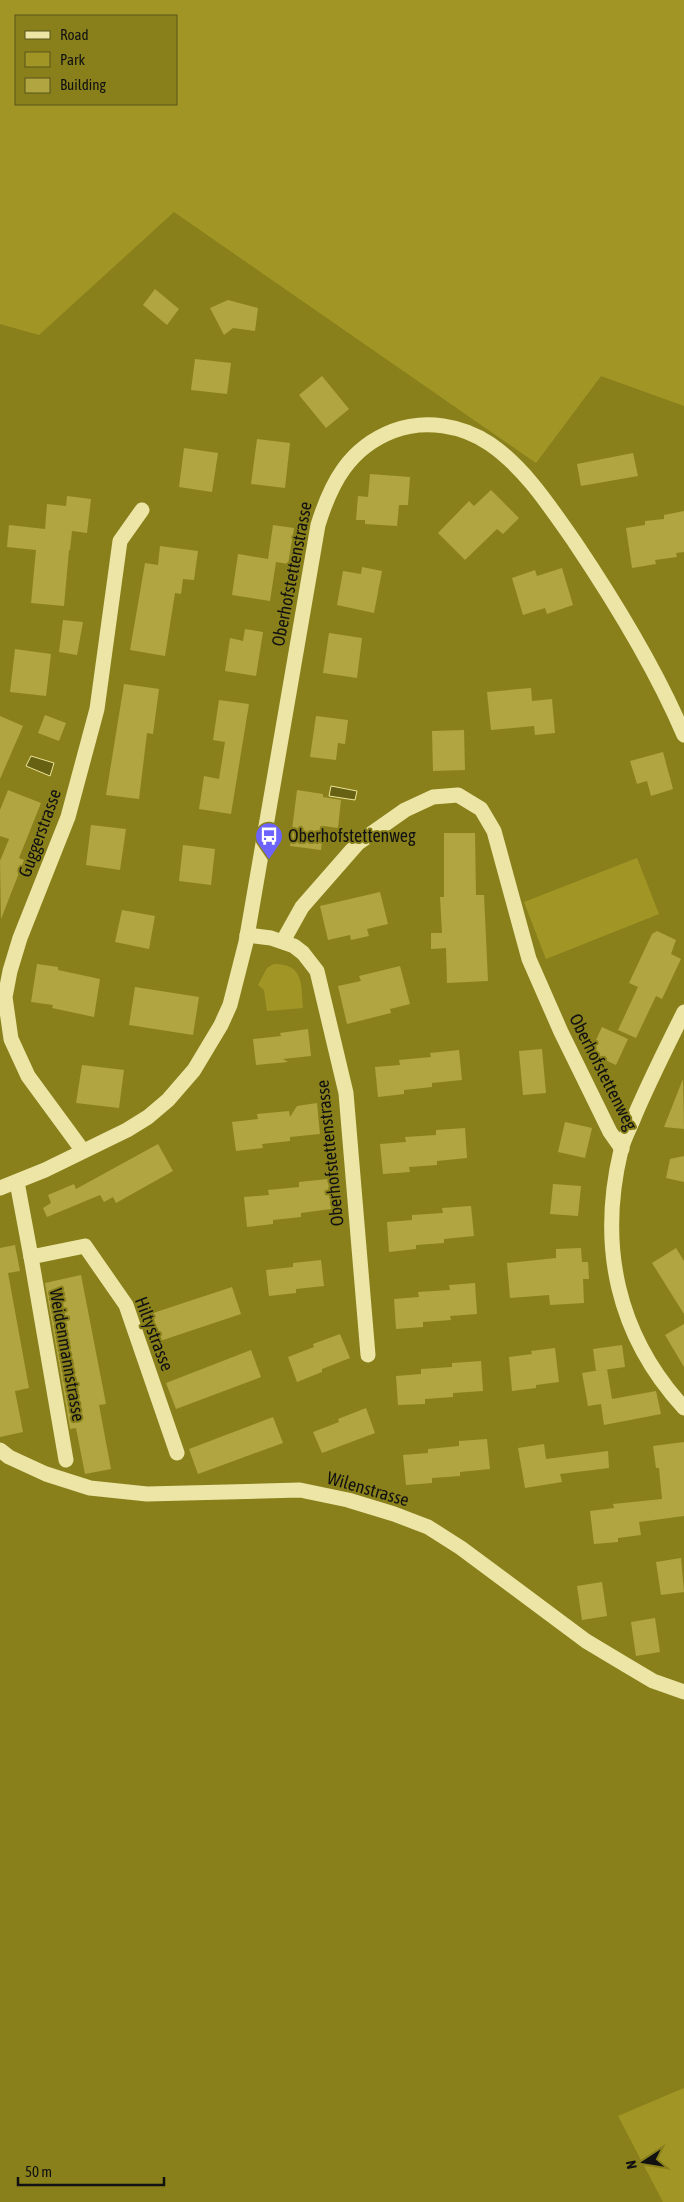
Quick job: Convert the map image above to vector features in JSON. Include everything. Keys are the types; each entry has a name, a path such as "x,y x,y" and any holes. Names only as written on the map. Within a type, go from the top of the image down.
{"street":[{"name":"Oberhofstettenstrasse","path":"0,1188 84,1151 148,1117 168,1100 194,1070 218,1032 230,1005 247,935 318,525 330,490 341,472 356,454 385,435 416,425 432,424 462,430 482,440 515,464 554,513 600,580 648,662 684,735"},
{"name":"Guggerstrasse","path":"84,1151 28,1076 11,1039 5,997 10,971 20,938 68,817 97,709 120,541 142,510"},
{"name":"Oberhofstettenweg","path":"283,941 302,907 358,843 405,810 433,797 458,795 481,809 494,831 529,959 561,1032 610,1132 622,1149"},
{"name":"Oberhofstettenstrasse","path":"247,935 283,941 303,953 317,971 346,1093 368,1355"},
{"path":"681,1401 637,1341 618,1292 612,1249 612,1208 622,1149 648,1084 684,1012"},
{"path":"17,1182 30,1257"},
{"name":"Hiltystrasse","path":"30,1257 85,1246 126,1305 177,1453"},
{"name":"Weidenmannstrasse","path":"30,1257 66,1460"},
{"name":"Wilenstrasse","path":"0,1450 9,1457 46,1474 90,1488 147,1494 300,1490 348,1500 394,1514 428,1527 461,1548 586,1641 653,1681 684,1692"}],"green space":[{"path":"0,0 684,0 684,406 601,376 536,463 174,212 39,335 0,324"},
{"path":"637,858 659,914 546,959 524,902"},
{"path":"274,964 284,965 296,972 301,984 303,1008 267,1011 264,990 258,985 267,968"},
{"path":"684,2088 684,2202 663,2202 618,2116"}],"shaded area":[{"path":"31,756 54,763 50,776 26,766"},
{"path":"331,786 357,791 355,800 329,796"}],"building":[{"path":"155,289 179,309 167,325 143,305"},
{"path":"228,300 258,308 255,331 233,328 224,335 210,308"},
{"path":"195,359 231,363 227,394 191,390"},
{"path":"322,376 349,409 326,428 299,395"},
{"path":"257,439 290,443 285,488 251,484"},
{"path":"184,448 218,453 212,492 179,487"},
{"path":"633,453 638,476 581,486 577,464"},
{"path":"370,474 410,477 408,505 399,505 397,526 365,524 365,520 356,520 358,496 368,497"},
{"path":"491,490 519,518 503,534 497,529 465,560 438,533 469,501 474,506"},
{"path":"67,496 91,499 87,533 72,531 64,606 31,603 36,550 7,547 9,525 45,529 47,504 66,506"},
{"path":"684,511 684,552 676,553 677,557 655,560 656,564 632,568 626,528 645,525 645,521 664,519 664,515"},
{"path":"273,525 294,528 288,564 276,562 270,601 232,595 238,554 268,559"},
{"path":"160,546 198,551 194,580 183,579 181,594 175,593 165,656 130,650 145,563 158,565"},
{"path":"362,567 382,571 374,613 337,605 343,571 361,574"},
{"path":"562,568 573,605 547,614 545,608 523,615 512,578 535,570 537,576"},
{"path":"63,620 83,622 77,655 59,652"},
{"path":"245,629 263,632 256,676 225,671 230,638 243,641"},
{"path":"329,633 362,638 357,678 323,673"},
{"path":"15,649 51,654 46,696 10,692"},
{"path":"124,684 159,689 153,734 147,733 139,799 106,795"},
{"path":"531,688 532,701 552,699 555,733 535,735 534,726 491,730 487,692"},
{"path":"219,700 249,704 231,814 199,809 204,776 219,779 225,742 213,740"},
{"path":"45,715 66,723 59,741 38,733"},
{"path":"0,716 23,726 0,779"},
{"path":"316,716 348,720 345,744 338,743 336,760 310,757"},
{"path":"464,730 465,770 433,771 432,731"},
{"path":"663,752 673,789 651,796 647,781 637,784 630,761"},
{"path":"8,790 41,803 19,858 24,860 1,919 0,861 9,839 0,836 0,810"},
{"path":"297,790 323,794 323,797 341,800 338,828 324,826 321,850 290,846"},
{"path":"91,825 126,829 120,870 86,865"},
{"path":"444,833 475,833 476,895 484,895 488,981 447,983 446,948 431,949 431,933 442,933 440,897 444,897"},
{"path":"183,845 215,849 211,885 179,881"},
{"path":"380,892 388,924 367,929 369,936 351,940 350,935 328,940 320,906"},
{"path":"122,910 155,916 149,949 115,942"},
{"path":"657,931 676,940 671,954 681,959 662,999 656,996 636,1038 618,1030 638,987 629,983 652,934"},
{"path":"37,964 58,967 58,970 100,979 94,1017 52,1008 53,1005 31,1002"},
{"path":"400,966 410,1004 390,1009 391,1013 347,1024 338,986 361,981 359,976"},
{"path":"135,987 199,997 193,1035 129,1025"},
{"path":"602,1027 628,1039 616,1065 590,1053"},
{"path":"308,1029 311,1056 283,1059 288,1062 256,1065 253,1039 281,1036 280,1033"},
{"path":"542,1049 546,1093 523,1095 519,1051"},
{"path":"459,1050 462,1080 432,1083 432,1087 404,1090 404,1094 378,1097 375,1067 400,1065 399,1060 431,1057 430,1053"},
{"path":"82,1065 124,1070 119,1108 76,1103"},
{"path":"683,1079 684,1129 664,1127"},
{"path":"317,1103 320,1134 290,1137 290,1141 262,1144 263,1148 236,1151 232,1122 258,1119 257,1114 289,1111 290,1117 297,1106"},
{"path":"565,1122 592,1128 585,1158 558,1152"},
{"path":"465,1128 467,1158 437,1161 437,1165 409,1167 410,1172 383,1174 380,1144 406,1142 405,1137 436,1135 436,1130"},
{"path":"158,1144 173,1171 116,1203 113,1197 104,1202 100,1195 47,1217 43,1208 51,1203 48,1195 74,1184 76,1189"},
{"path":"684,1156 684,1182 666,1178 670,1159"},
{"path":"328,1179 331,1209 301,1213 301,1217 273,1220 273,1224 247,1227 244,1197 269,1195 268,1190 299,1187 299,1182"},
{"path":"553,1184 581,1186 578,1216 550,1214"},
{"path":"471,1206 474,1236 444,1239 444,1243 416,1245 416,1249 389,1252 387,1222 412,1220 412,1215 443,1213 442,1208"},
{"path":"15,1245 20,1271 8,1273 29,1388 15,1391 23,1432 0,1437 0,1248"},
{"path":"581,1248 582,1262 588,1262 589,1279 583,1279 584,1303 550,1305 549,1295 510,1298 507,1263 556,1258 556,1249"},
{"path":"676,1248 684,1261 684,1314 652,1263"},
{"path":"321,1260 324,1286 296,1289 296,1293 269,1296 266,1270 293,1267 293,1263"},
{"path":"81,1275 106,1404 99,1405 111,1469 85,1474 76,1428 70,1429 45,1283"},
{"path":"475,1283 477,1314 450,1316 451,1320 423,1322 423,1327 396,1329 394,1299 419,1297 418,1292 450,1290 449,1285"},
{"path":"232,1287 241,1314 154,1343 144,1316"},
{"path":"684,1324 684,1367 665,1335"},
{"path":"340,1334 350,1358 322,1369 322,1372 297,1382 288,1357 314,1347 313,1344"},
{"path":"622,1345 625,1367 596,1371 593,1349"},
{"path":"555,1348 559,1382 536,1385 536,1388 512,1391 509,1357 532,1354 531,1351"},
{"path":"251,1350 261,1377 176,1409 166,1383"},
{"path":"481,1361 483,1391 453,1393 453,1397 425,1399 425,1404 398,1405 396,1376 421,1374 421,1369 452,1367 452,1363"},
{"path":"607,1369 612,1399 656,1391 661,1414 604,1425 601,1404 588,1406 582,1373"},
{"path":"366,1408 375,1433 322,1453 313,1432 339,1422 338,1419"},
{"path":"273,1417 283,1443 198,1474 189,1449"},
{"path":"487,1439 490,1469 460,1472 460,1476 432,1478 432,1483 406,1485 403,1455 428,1453 428,1449 459,1446 459,1441"},
{"path":"684,1442 684,1516 639,1522 641,1535 618,1538 618,1542 594,1544 590,1511 614,1508 613,1504 662,1499 659,1468 656,1468 653,1446"},
{"path":"544,1444 546,1459 608,1451 609,1468 560,1474 562,1482 525,1488 518,1448"},
{"path":"681,1558 684,1592 661,1595 656,1562"},
{"path":"602,1582 607,1616 582,1620 577,1586"},
{"path":"655,1618 660,1652 636,1656 631,1622"}],"place":[{"name":"Oberhofstettenweg","path":"269,860"}]}
